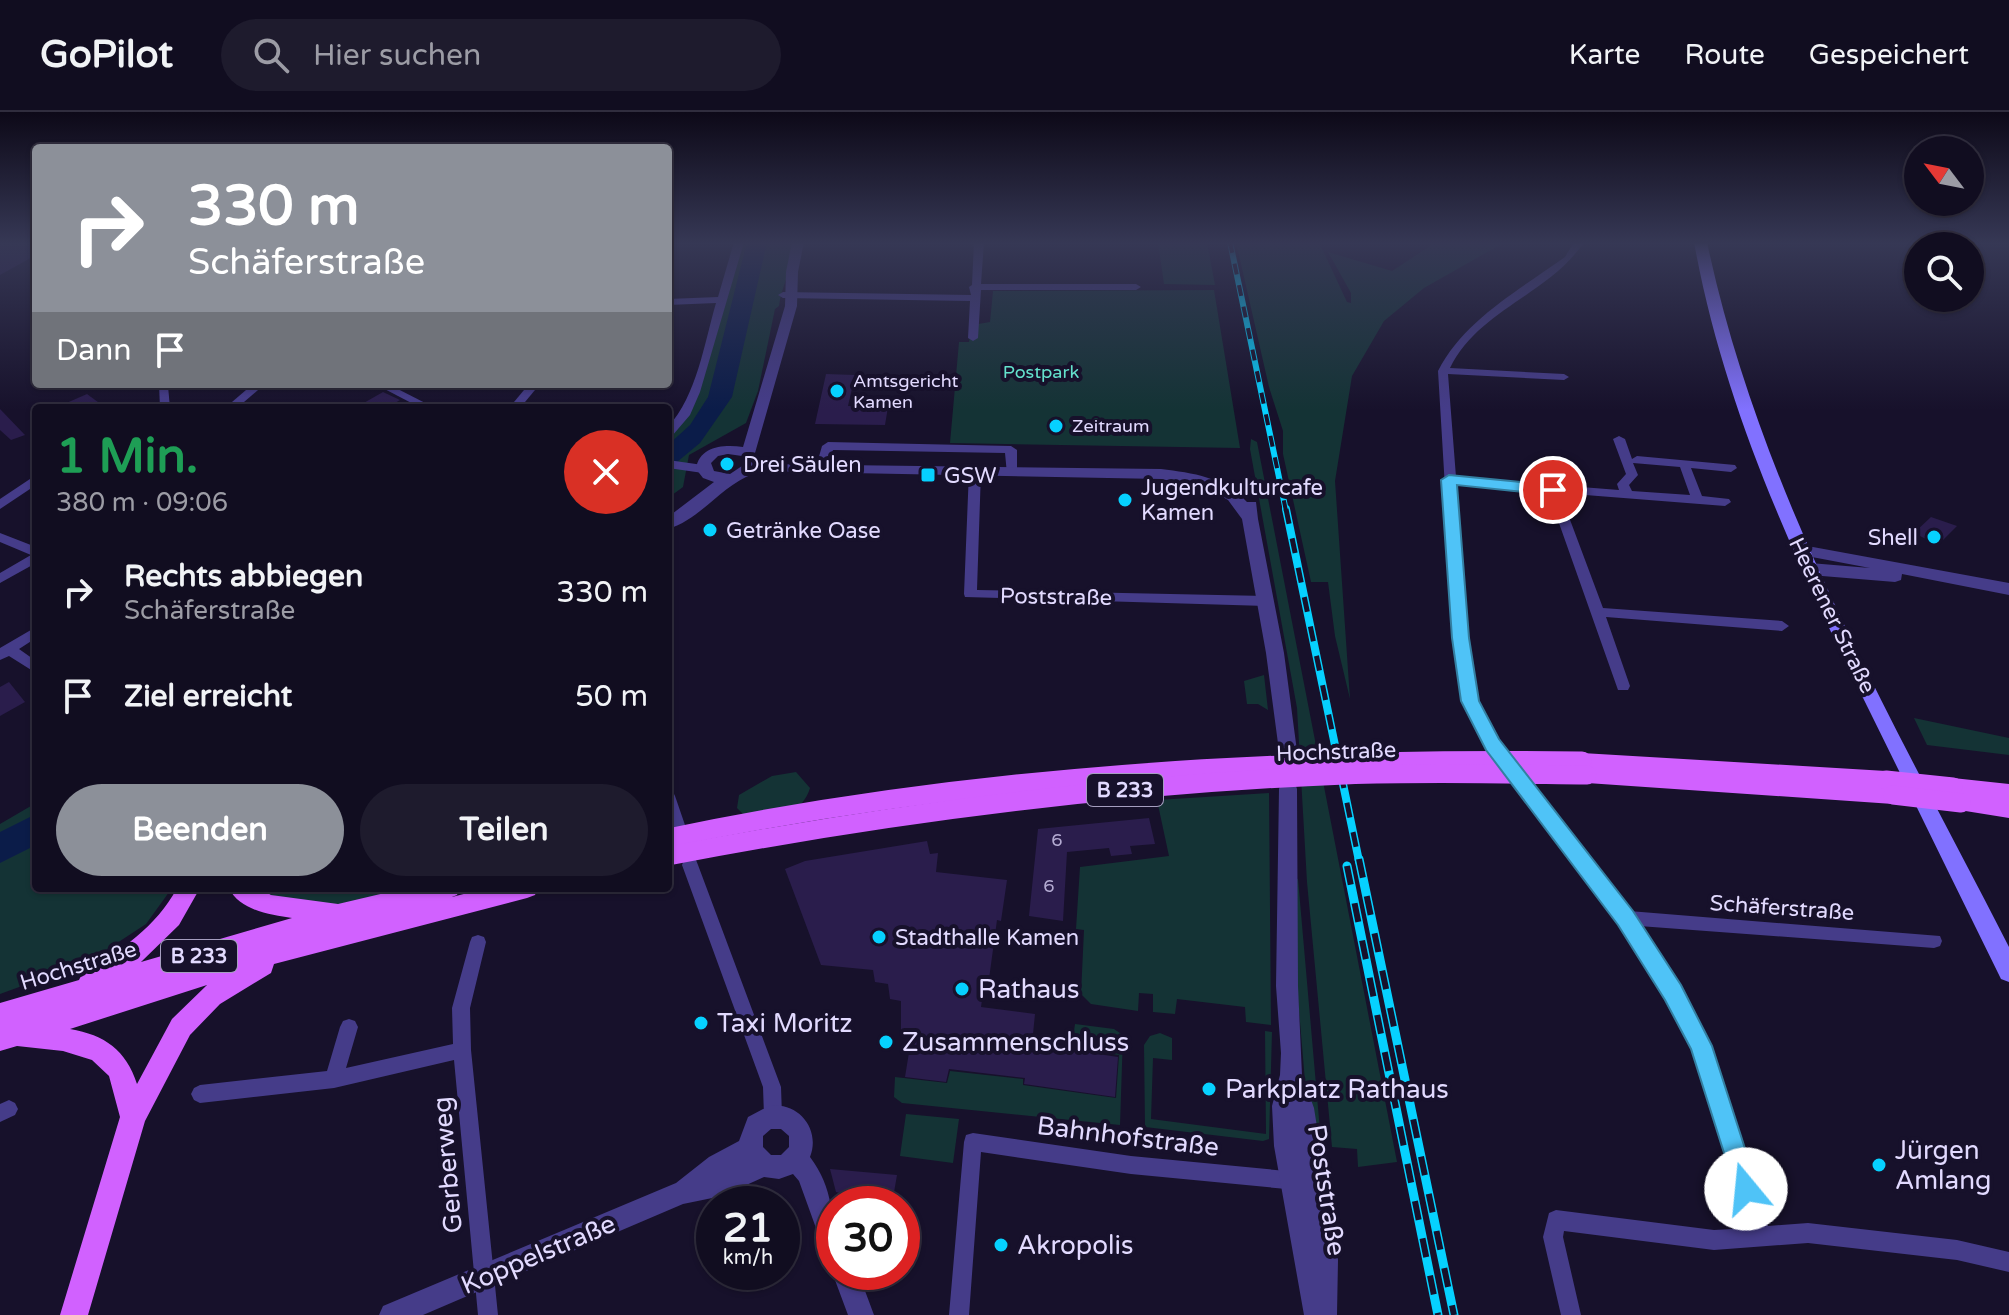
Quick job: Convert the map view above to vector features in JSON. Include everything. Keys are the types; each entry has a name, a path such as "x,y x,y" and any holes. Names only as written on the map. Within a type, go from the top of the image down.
{"main road":[{"name":"Heerener Straße","path":"1711,298 1739,403 1806,560 2009,971"},
{"name":"Hochstraße","path":"672,832 932,794 1202,766 1422,759 1889,788 1957,795 2009,793"},
{"name":"Hochstraße","path":"672,855 782,834 936,811 1222,781 1585,768"},
{"name":"Hochstraße","path":"1957,795 2009,809"},
{"path":"52,1000 106,972 141,949 167,924 187,892"},
{"path":"246,892 267,905 346,912"},
{"name":"Hochstraße","path":"2,1030 52,1000 346,912 486,892"},
{"name":"Hochstraße","path":"2,1030 294,947 444,896"},
{"path":"74,1315 133,1117 181,1027 211,996 294,947"},
{"path":"2,1030 55,1037 90,1046 117,1066 133,1117"}],"street":[{"path":"672,521 726,480 740,476 750,461 785,320 788,298"},
{"path":"973,338 974,298"},
{"path":"1515,298 1470,332 1446,359 1443,371 1461,638 1470,701 1493,744 1625,918 1673,993 1701,1046 1761,1236"},
{"path":"672,302 722,300 695,392 685,415 672,430"},
{"path":"1443,371 1564,377"},
{"path":"235,404 255,388"},
{"path":"388,388 422,404"},
{"path":"518,404 532,388"},
{"path":"672,511 694,495 706,467 758,423"},
{"path":"1619,439 1632,475 1623,484 1627,494"},
{"path":"822,467 828,446 1011,450 1011,471"},
{"path":"728,449 750,461 798,467 1161,474 1206,480 1220,486 1234,495 1250,519 1266,601 1288,751"},
{"path":"1637,460 1731,468"},
{"path":"674,464 706,467 726,480"},
{"path":"1684,464 1698,500"},
{"name":"Poststraße","path":"975,471 970,594 1266,601"},
{"path":"1449,480 1725,502"},
{"path":"0,505 32,482"},
{"path":"1553,490 1623,686"},
{"path":"0,537 24,545 32,552"},
{"path":"0,579 32,558"},
{"path":"1806,560 1888,576 1922,574 2009,589"},
{"path":"1598,612 1782,626"},
{"path":"32,635 5,652 32,666"},
{"name":"Poststraße","path":"1288,789 1287,986 1291,1075 1284,1106 1301,1181 1325,1260 1324,1315"},
{"path":"690,865 772,1087 773,1116"},
{"name":"Schäferstraße","path":"1625,918 1934,941"},
{"name":"Gerberweg","path":"478,942 461,1008 462,1050 488,1315"},
{"path":"334,1079 349,1027"},
{"path":"200,1094 334,1079 462,1050"},
{"path":"773,1116 789,1117 800,1128 801,1144 795,1157 776,1168 757,1156 759,1125 773,1116"},
{"name":"Bahnhofstraße","path":"959,1315 973,1142 1131,1165 1301,1181"},
{"name":"Koppelstraße","path":"392,1315 683,1192 722,1184 757,1156"},
{"path":"795,1157 808,1174 816,1196"},
{"name":"Poststraße","path":"1301,1181 1317,1315"},
{"path":"1571,1315 1553,1237 1556,1220 1714,1240 1808,1233 1957,1250 2009,1262"},
{"path":"852,1290 861,1315"}],"green space":[{"path":"721,298 781,298 775,309 758,391 746,423 689,455 683,487 672,495 672,427 685,415"},
{"name":"Postpark","path":"992,298 1215,298 1240,448 950,443 959,342 969,342 972,325 990,322"},
{"path":"1249,298 1345,298 1351,303 1351,298 1412,298 1384,321 1352,376 1335,481 1350,699 1335,636 1328,582 1311,582 1283,454 1283,431 1269,387"},
{"path":"1251,439 1257,442 1397,1162 1358,1167 1357,1149 1332,1147 1307,882 1297,708 1250,449"},
{"path":"1264,675 1268,710 1258,704 1247,704 1244,681"},
{"path":"1914,718 2009,738 2009,755 1927,745"},
{"path":"796,772 810,788 806,798 793,810 746,817 737,808 739,795 772,776"},
{"path":"1269,793 1271,1025 1246,1022 1245,1007 1177,999 1175,1014 1153,1012 1153,994 1139,993 1138,1011 1091,1004 1081,994 1084,930 1076,929 1080,867 1169,856 1157,800"},
{"path":"32,805 32,892 169,892 146,924 88,962 0,994 0,824"},
{"path":"1296,879 1321,1142 1310,1141 1297,986"},
{"path":"258,892 432,892 346,912"},
{"path":"1075,1024 1114,1029 1123,1035 1120,1125 902,1103 894,1097 895,1077 947,1083 950,1071 1023,1079 1023,1085 1116,1098 1119,1055 1081,1050 1081,1046 1072,1045"},
{"path":"1265,1031 1272,1032 1269,1139 1263,1141 1145,1127 1144,1045 1150,1036 1160,1033 1172,1038 1172,1060 1153,1058 1151,1119 1266,1134"},
{"path":"906,1114 959,1119 953,1163 900,1156"}],"building":[{"name":"Amtsgericht Kamen","path":"826,374 855,375 848,406 888,407 885,425 815,424"},
{"path":"383,392 400,400 394,404 362,404"},
{"path":"87,394 101,404 64,404"},
{"path":"0,409 25,435 11,440 0,430"},
{"name":"Shell","path":"1931,517 1957,526 1938,545 1914,533"},
{"path":"9,682 25,702 0,716 0,687"},
{"path":"1149,818 1155,844 1130,846 1132,854 1111,856 1109,848 1067,852 1063,921 1029,916 1038,829"},
{"path":"927,841 930,854 938,853 936,872 1007,880 981,1007 1035,1014 1032,1044 1118,1057 1115,1097 1024,1084 1025,1078 949,1069 946,1082 905,1077 912,1034 901,1033 901,1001 890,999 888,984 875,982 873,970 821,965 785,869 805,861"},
{"path":"830,1169 897,1175 895,1186 834,1186"}],"waterway":[{"path":"672,454 698,430 720,397 744,298"},
{"path":"0,849 32,830"}],"railway":[{"path":"1242,298 1286,511"},
{"path":"1286,509 1359,861"},
{"path":"1359,859 1454,1315"},
{"path":"1347,866 1438,1315"}],"place":[{"name":"Amtsgericht Kamen","path":"837,391"},
{"name":"Zeitraum","path":"1056,426"},
{"name":"Drei Säulen","path":"727,464"},
{"name":"GSW","path":"928,475"},
{"name":"Jugendkulturcafe Kamen","path":"1125,500"},
{"name":"Getränke Oase","path":"710,530"},
{"name":"Shell","path":"1934,537"},
{"name":"Stadthalle Kamen","path":"879,937"},
{"name":"Rathaus","path":"962,989"},
{"name":"Taxi Moritz","path":"701,1023"},
{"name":"Zusammenschluss","path":"886,1042"},
{"name":"Parkplatz Rathaus","path":"1209,1089"},
{"name":"Jürgen Amlang","path":"1879,1165"},
{"name":"Akropolis","path":"1001,1245"}],"route":[{"path":"1553,490 1449,480 1461,638 1470,701 1493,744 1625,918 1673,993 1701,1046 1746,1189"}]}
